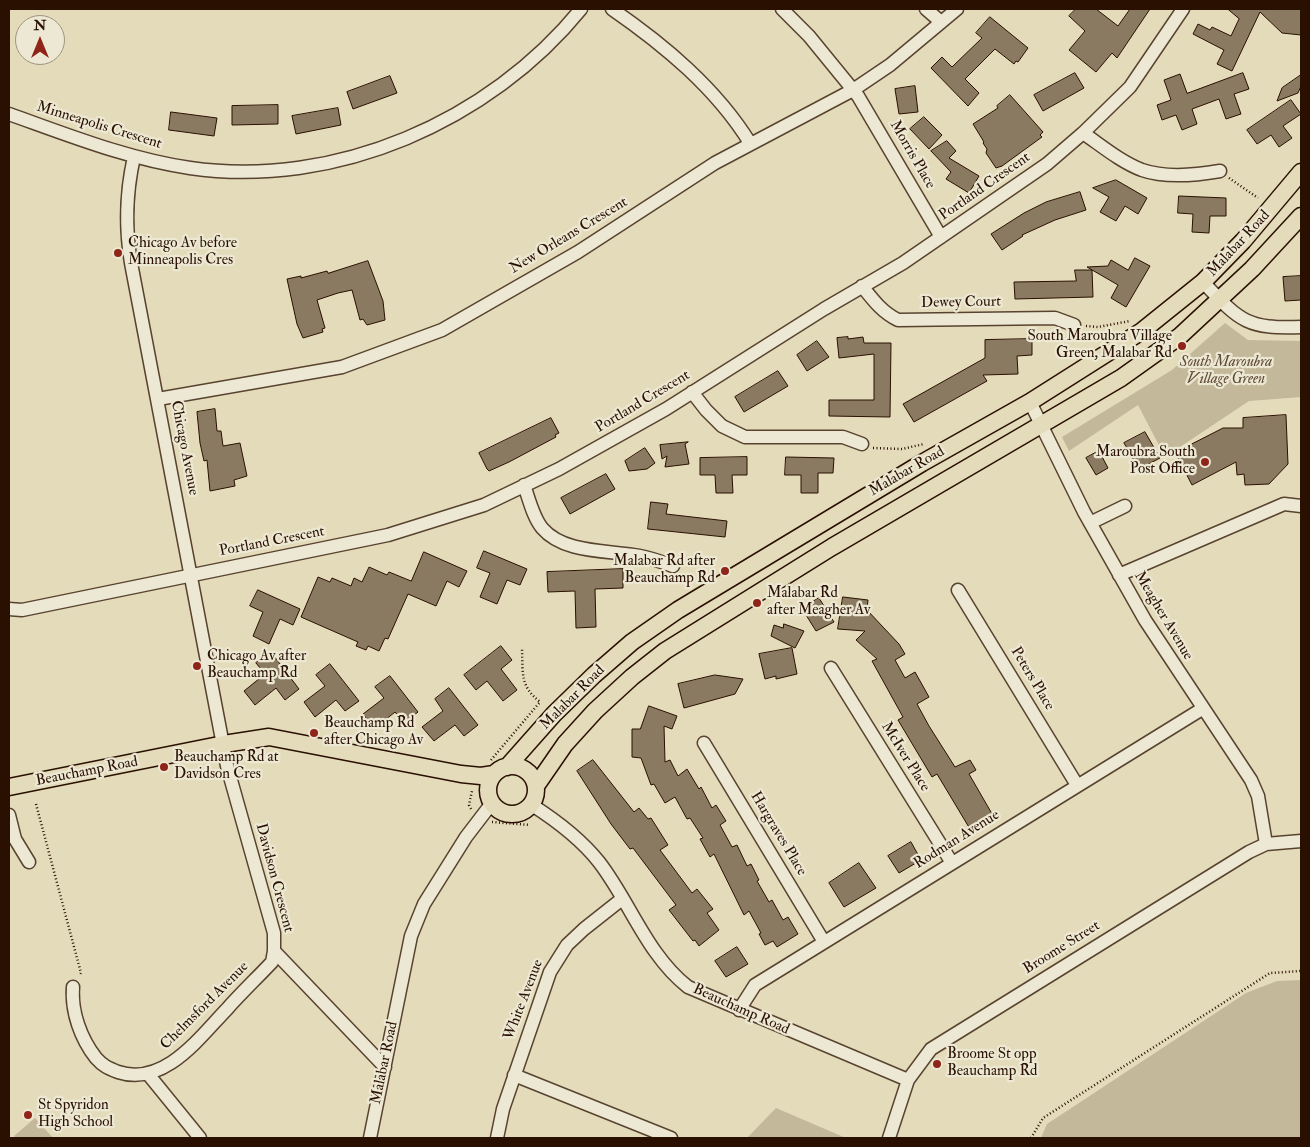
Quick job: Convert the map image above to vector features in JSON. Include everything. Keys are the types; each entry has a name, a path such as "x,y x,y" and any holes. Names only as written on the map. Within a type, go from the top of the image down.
{"main road":[{"name":"Malabar Road","path":"497,767 527,747 554,714 594,675 632,642 678,610 906,472 1030,402 1142,331 1203,282 1243,241 1301,172"},
{"name":"Malabar Road","path":"536,786 565,744 595,711 632,676 665,651 832,546 1121,378 1180,336 1220,300 1278,243 1301,216"},
{"name":"Beauchamp Road","path":"9,787 257,738 279,738 461,774 481,776 497,767"},
{"path":"497,767 526,770 536,786 532,804 519,814 504,813 490,799 488,788 497,767"},
{"name":"Beauchamp Road","path":"461,774 480,784 490,799"}],"street":[{"name":"Minneapolis Crescent","path":"9,114 134,157 192,168 247,171 310,165 374,150 435,127 495,90 543,50 581,9"},
{"path":"612,9 663,47 694,76 729,113 750,143"},
{"name":"Morris Place","path":"782,9 809,36 853,90 876,125 941,237"},
{"path":"926,9 941,22"},
{"name":"New Orleans Crescent","path":"158,399 342,367 442,330 578,252 750,143 853,90 890,65 956,9"},
{"name":"Portland Crescent","path":"9,609 22,610 388,535 484,504 559,469 666,409 941,237 1047,164 1083,133 1130,87 1183,9"},
{"path":"1083,133 1117,157 1143,170 1172,174 1220,171"},
{"name":"Chicago Avenue","path":"134,157 128,194 127,242 224,744"},
{"path":"1203,282 1244,321 1257,326 1273,328 1301,327"},
{"name":"Dewey Court","path":"862,286 878,306 898,320 1055,318 1074,325"},
{"path":"692,392 722,426 745,436 843,437 862,444"},
{"name":"Meagher Avenue","path":"1030,402 1090,522 1145,620 1202,709 1251,780 1258,796 1266,844"},
{"path":"524,486 542,528 558,540 581,548 642,556 673,566"},
{"path":"1119,575 1284,504 1301,506"},
{"path":"1090,522 1125,506"},
{"name":"Peters Place","path":"958,590 1077,785"},
{"name":"McIver Place","path":"832,668 952,863"},
{"name":"Rodman Avenue","path":"739,1010 755,985 1202,709"},
{"name":"Davidson Crescent","path":"224,744 227,766 274,933 274,951 385,1067"},
{"name":"Hargraves Place","path":"704,744 824,942"},
{"name":"Malabar Road","path":"370,1138 411,936 424,904 490,799"},
{"name":"Beauchamp Road","path":"532,804 578,838 599,862 658,956 677,978 701,994 908,1080"},
{"path":"9,815 15,839 29,862"},
{"name":"Broome Street","path":"889,1138 908,1080 931,1049 1187,889 1266,844 1301,841"},
{"name":"White Avenue","path":"497,1138 502,1109 550,972 557,960 584,929 622,899"},
{"name":"Chelmsford Avenue","path":"74,987 72,999 77,1020 87,1046 103,1067 125,1074 148,1074 167,1066 185,1053 272,962 274,951"},
{"path":"148,1074 200,1138"},
{"path":"514,1075 671,1138"}],"path":[{"path":"1220,171 1258,198"},
{"path":"1074,325 1098,327 1132,320"},
{"path":"862,444 878,450 902,449 932,442"},
{"path":"497,767 540,702 528,693 524,683 522,649"},
{"path":"471,809 469,805 472,791"},
{"path":"36,804 81,973 74,987"},
{"path":"491,822 530,825"},
{"path":"1031,1138 1042,1118 1270,973 1301,971"}],"green space":[{"name":"South Maroubra Village Green","path":"1225,323 1248,340 1301,341 1301,397 1249,401 1165,457 1138,405 1069,451 1062,437 1172,370"},
{"path":"1301,980 1301,1138 1041,1138 1047,1124 1246,993 1277,981"},
{"path":"776,1108 846,1138 747,1138"},
{"path":"35,1118 53,1138 16,1138 14,1136"}],"building":[{"path":"1076,9 1096,9 1118,26 1130,9 1150,9 1117,58 1112,53 1096,72 1069,50 1085,31 1069,16"},
{"path":"1228,9 1301,9 1301,35 1282,33 1260,12 1232,71 1217,64 1224,50 1193,34 1198,24 1210,30 1212,27 1231,36 1239,19"},
{"path":"990,17 1028,48 1018,62 1016,61 1014,64 995,49 965,79 979,93 968,106 931,68 942,57 952,67 982,38 976,33"},
{"path":"1075,73 1084,88 1043,111 1034,95"},
{"path":"1243,73 1249,89 1234,94 1241,114 1226,119 1219,99 1192,109 1197,124 1182,130 1176,115 1162,120 1157,105 1171,100 1164,80 1180,74 1187,93"},
{"path":"1301,75 1301,86 1298,93 1277,101 1282,88"},
{"path":"390,76 397,93 353,109 347,92"},
{"path":"915,86 918,112 899,114 895,89"},
{"path":"1010,95 1043,132 1040,135 1042,137 1002,166 996,168 986,153 987,149 984,142 973,124 998,108 997,106"},
{"path":"1291,100 1301,114 1283,126 1292,138 1279,147 1271,135 1257,144 1247,130"},
{"path":"278,105 278,124 232,125 232,106"},
{"path":"338,108 341,125 296,134 292,116"},
{"path":"171,112 217,118 214,136 169,130"},
{"path":"924,117 942,135 929,149 910,129"},
{"path":"947,141 956,151 949,158 979,176 969,193 946,179 951,172 931,151"},
{"path":"1116,180 1147,198 1138,214 1125,206 1116,221 1100,212 1109,197 1093,188"},
{"path":"1080,192 1086,210 1055,220 1022,235 1002,250 991,234 1024,213 1046,202"},
{"path":"1179,196 1226,198 1226,216 1210,216 1209,233 1192,232 1193,214 1178,213"},
{"path":"1135,258 1150,266 1126,307 1111,298 1118,285 1087,267 1108,266 1111,260 1128,270"},
{"path":"368,261 383,301 385,320 367,325 363,319 360,320 352,290 338,293 317,300 325,328 322,329 323,332 303,338 297,324 287,279 301,276 301,278 327,271 328,273"},
{"path":"1075,270 1092,270 1093,297 1015,299 1014,282 1076,281"},
{"path":"1301,276 1301,300 1285,301 1283,277"},
{"path":"848,337 848,339 863,337 864,343 891,343 890,417 829,416 829,400 874,400 874,354 839,358 837,338"},
{"path":"1032,339 1032,355 1017,356 1018,374 983,375 987,381 914,422 903,404 985,358 985,340"},
{"path":"817,341 829,357 807,371 797,355"},
{"path":"778,371 788,386 744,412 735,397"},
{"path":"215,409 217,431 221,431 223,446 240,443 247,476 234,480 235,486 210,491 207,460 204,461 200,443 197,412"},
{"path":"1286,415 1288,464 1269,484 1245,485 1244,474 1237,475 1236,462 1192,485 1177,456 1182,454 1180,450 1223,428 1243,428 1243,418"},
{"path":"551,418 559,433 555,435 556,437 509,462 489,471 487,469 479,453"},
{"path":"1145,432 1160,458 1139,469 1124,443"},
{"path":"688,442 685,444 689,464 665,467 667,456 662,459 660,445"},
{"path":"645,448 655,463 647,469 629,471 625,461"},
{"path":"1099,451 1108,468 1096,475 1086,458"},
{"path":"747,457 747,475 732,475 733,493 716,493 715,475 700,475 700,458"},
{"path":"786,457 834,458 833,473 818,473 818,493 801,493 801,475 785,475"},
{"path":"606,474 615,489 570,514 561,498"},
{"path":"651,502 668,504 666,514 727,521 725,537 648,529"},
{"path":"484,551 527,569 520,585 507,580 497,604 480,597 490,573 477,568"},
{"path":"424,552 467,571 459,587 447,581 436,606 408,594 388,639 385,638 379,651 368,646 366,650 356,646 358,642 301,617 318,577 330,582 332,578 351,586 354,578 362,582 369,567 387,575 389,572 411,581"},
{"path":"623,569 623,588 595,589 596,627 576,628 575,591 548,592 547,572"},
{"path":"258,590 300,609 293,625 280,619 269,644 253,636 263,612 250,606"},
{"path":"843,597 868,600 867,610 899,644 905,654 895,660 905,678 915,672 929,697 917,704 929,726 955,767 970,760 976,770 969,774 995,819 977,829 975,826 970,829 937,774 932,777 898,720 903,717 872,661 877,659 856,640 865,631 838,629"},
{"path":"819,598 834,622 816,631 806,615 809,612 806,606"},
{"path":"784,624 804,631 795,648 771,636 774,625 783,628"},
{"path":"501,646 512,660 501,669 517,690 503,701 487,681 476,690 464,675"},
{"path":"792,648 797,674 776,679 776,676 765,679 759,654"},
{"path":"271,652 299,689 285,700 276,688 255,705 244,691 265,674 256,663"},
{"path":"330,664 359,701 345,711 336,700 315,717 304,702 325,686 316,675"},
{"path":"715,675 743,679 735,694 684,708 678,684"},
{"path":"390,676 418,712 404,723 395,712 374,729 363,714 384,698 375,687"},
{"path":"449,688 478,725 464,736 455,725 434,741 422,727 443,711 435,699"},
{"path":"649,706 677,716 672,729 664,726 665,762 670,760 678,776 687,769 699,789 701,787 712,808 716,805 726,821 720,825 732,847 737,845 747,866 751,864 759,880 757,881 769,902 772,900 783,920 788,917 798,934 777,947 773,941 765,945 749,911 744,915 714,854 710,857 700,839 703,838 690,818 687,819 675,797 665,803 654,784 651,785 641,758 632,757 632,729 640,729"},
{"path":"593,760 634,812 639,808 648,819 651,818 668,845 660,850 692,893 697,889 713,909 707,913 719,930 699,946 669,910 676,905 633,848 630,849 611,824 577,771"},
{"path":"911,842 921,860 899,873 888,856"},
{"path":"859,863 876,888 844,907 829,883"},
{"path":"737,947 748,964 726,977 715,961"}],"place":[{"name":"Chicago Av before Minneapolis Cres","path":"118,253"},
{"name":"South Maroubra Village Green, Malabar Rd","path":"1182,346"},
{"name":"Maroubra South Post Office","path":"1205,462"},
{"name":"Malabar Rd after Beauchamp Rd","path":"725,571"},
{"name":"Malabar Rd after Meagher Av","path":"757,603"},
{"name":"Chicago Av after Beauchamp Rd","path":"197,666"},
{"name":"Beauchamp Rd after Chicago Av","path":"314,733"},
{"name":"Beauchamp Rd at Davidson Cres","path":"164,767"},
{"name":"Broome St opp Beauchamp Rd","path":"937,1064"},
{"name":"St Spyridon High School","path":"28,1115"}]}
